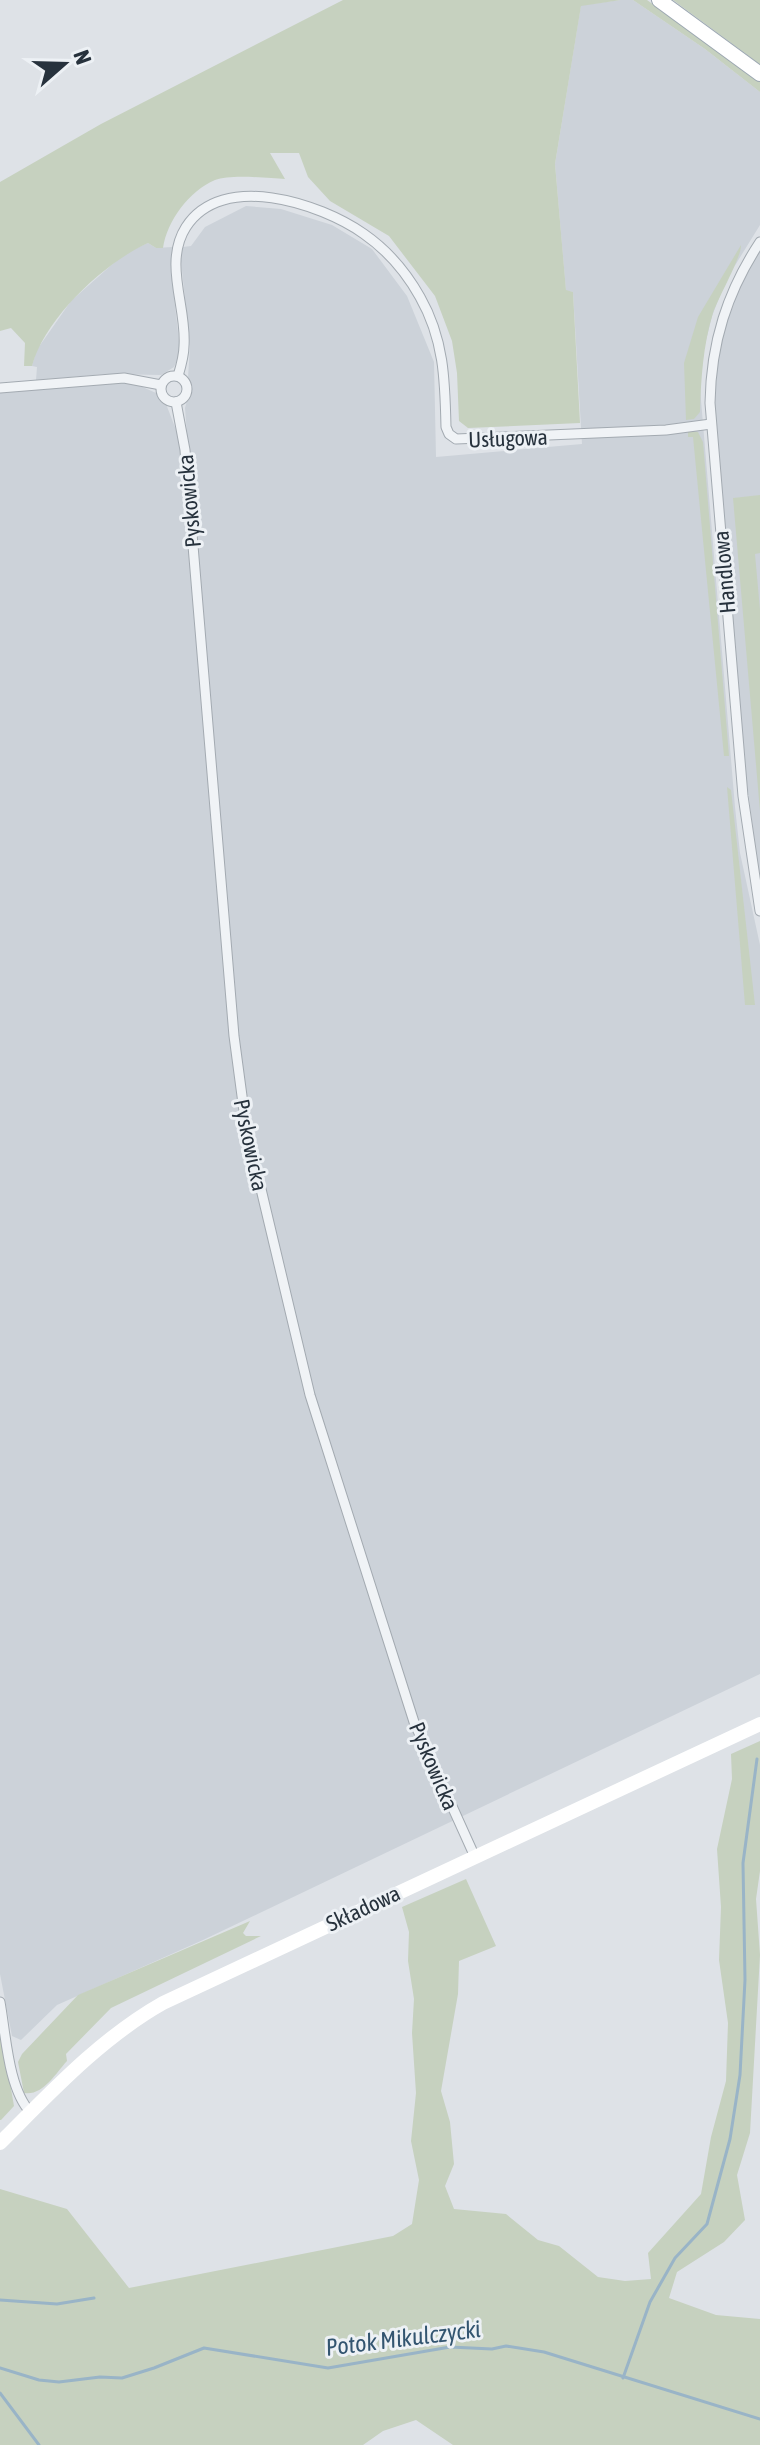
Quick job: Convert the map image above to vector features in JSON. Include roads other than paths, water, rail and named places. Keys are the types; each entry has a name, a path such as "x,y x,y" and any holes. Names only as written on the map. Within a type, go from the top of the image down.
{"main road":[{"path":"659,0 760,74"},
{"name":"Składowa","path":"0,2143 102,2045 153,2009 760,1724"}],"street":[{"name":"Usługowa","path":"178,376 184,347 176,268 176,252 181,236 199,212 215,202 232,197 263,198 302,205 340,220 375,243 404,272 425,306 438,339 445,377 446,427 452,437 461,441 666,430 711,424"},
{"name":"Handlowa","path":"760,242 740,273 721,319 712,359 711,424 745,812 760,911"},
{"path":"178,376 188,390 182,400 176,402 164,398 161,385 167,377 178,376"},
{"path":"0,388 124,378 161,385"},
{"name":"Pyskowicka","path":"176,402 185,450 234,1036 246,1126 310,1395 414,1722 475,1857"},
{"path":"0,2002 16,2089 31,2113"}],"waterway":[{"path":"623,2378 650,2302 675,2258 707,2224 730,2139 740,2075 745,1980 743,1863 757,1759"},
{"path":"0,2300 57,2304 94,2298"},
{"name":"Potok Mikulczycki","path":"0,2368 39,2380 59,2382 122,2378 204,2348 328,2368 450,2347 492,2349 506,2346 544,2352 760,2419"},
{"path":"0,2393 39,2445"}]}
